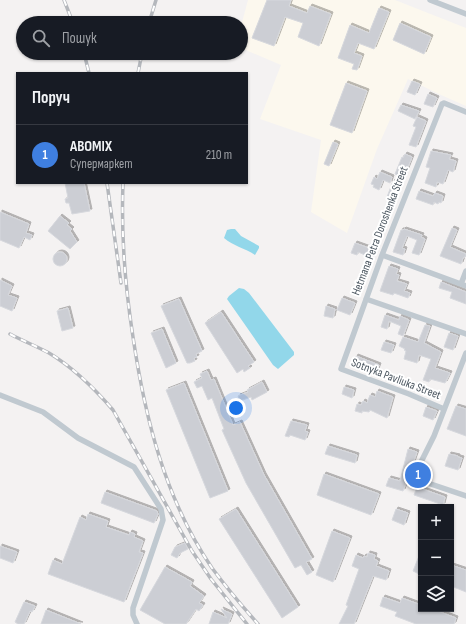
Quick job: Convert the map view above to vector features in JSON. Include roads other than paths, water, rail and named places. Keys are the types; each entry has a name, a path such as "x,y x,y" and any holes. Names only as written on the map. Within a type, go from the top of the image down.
{"street":[{"path":"430,0 466,14"},
{"name":"Hetmana Petra Doroshenka Street","path":"341,369 382,255 442,104 444,103 466,112"},
{"path":"382,255 464,285 466,271"},
{"path":"366,299 466,334"},
{"path":"466,353 434,436 413,478 466,496"},
{"name":"Sotnyka Pavliuka Street","path":"341,369 444,409"},
{"path":"0,395 43,412 78,438 134,467 161,509 163,520 133,608 133,615 137,624"}],"water":[{"path":"235,229 241,236 259,246 255,255 224,238 227,230"},
{"path":"239,288 244,289 249,293 294,352 294,355 278,369 273,365 227,299"}],"railway":[{"path":"64,0 70,16"},
{"path":"151,16 156,0"},
{"path":"86,60 89,72"},
{"path":"138,72 141,60"},
{"path":"107,184 121,283"},
{"path":"123,184 123,241 130,318 144,398 159,457 182,514 196,542 217,575 258,624"},
{"path":"10,334 49,353 67,365 91,386 113,410 192,551 211,579 247,624"}],"place":[{"name":"ABOMIX","path":"418,475"}]}
